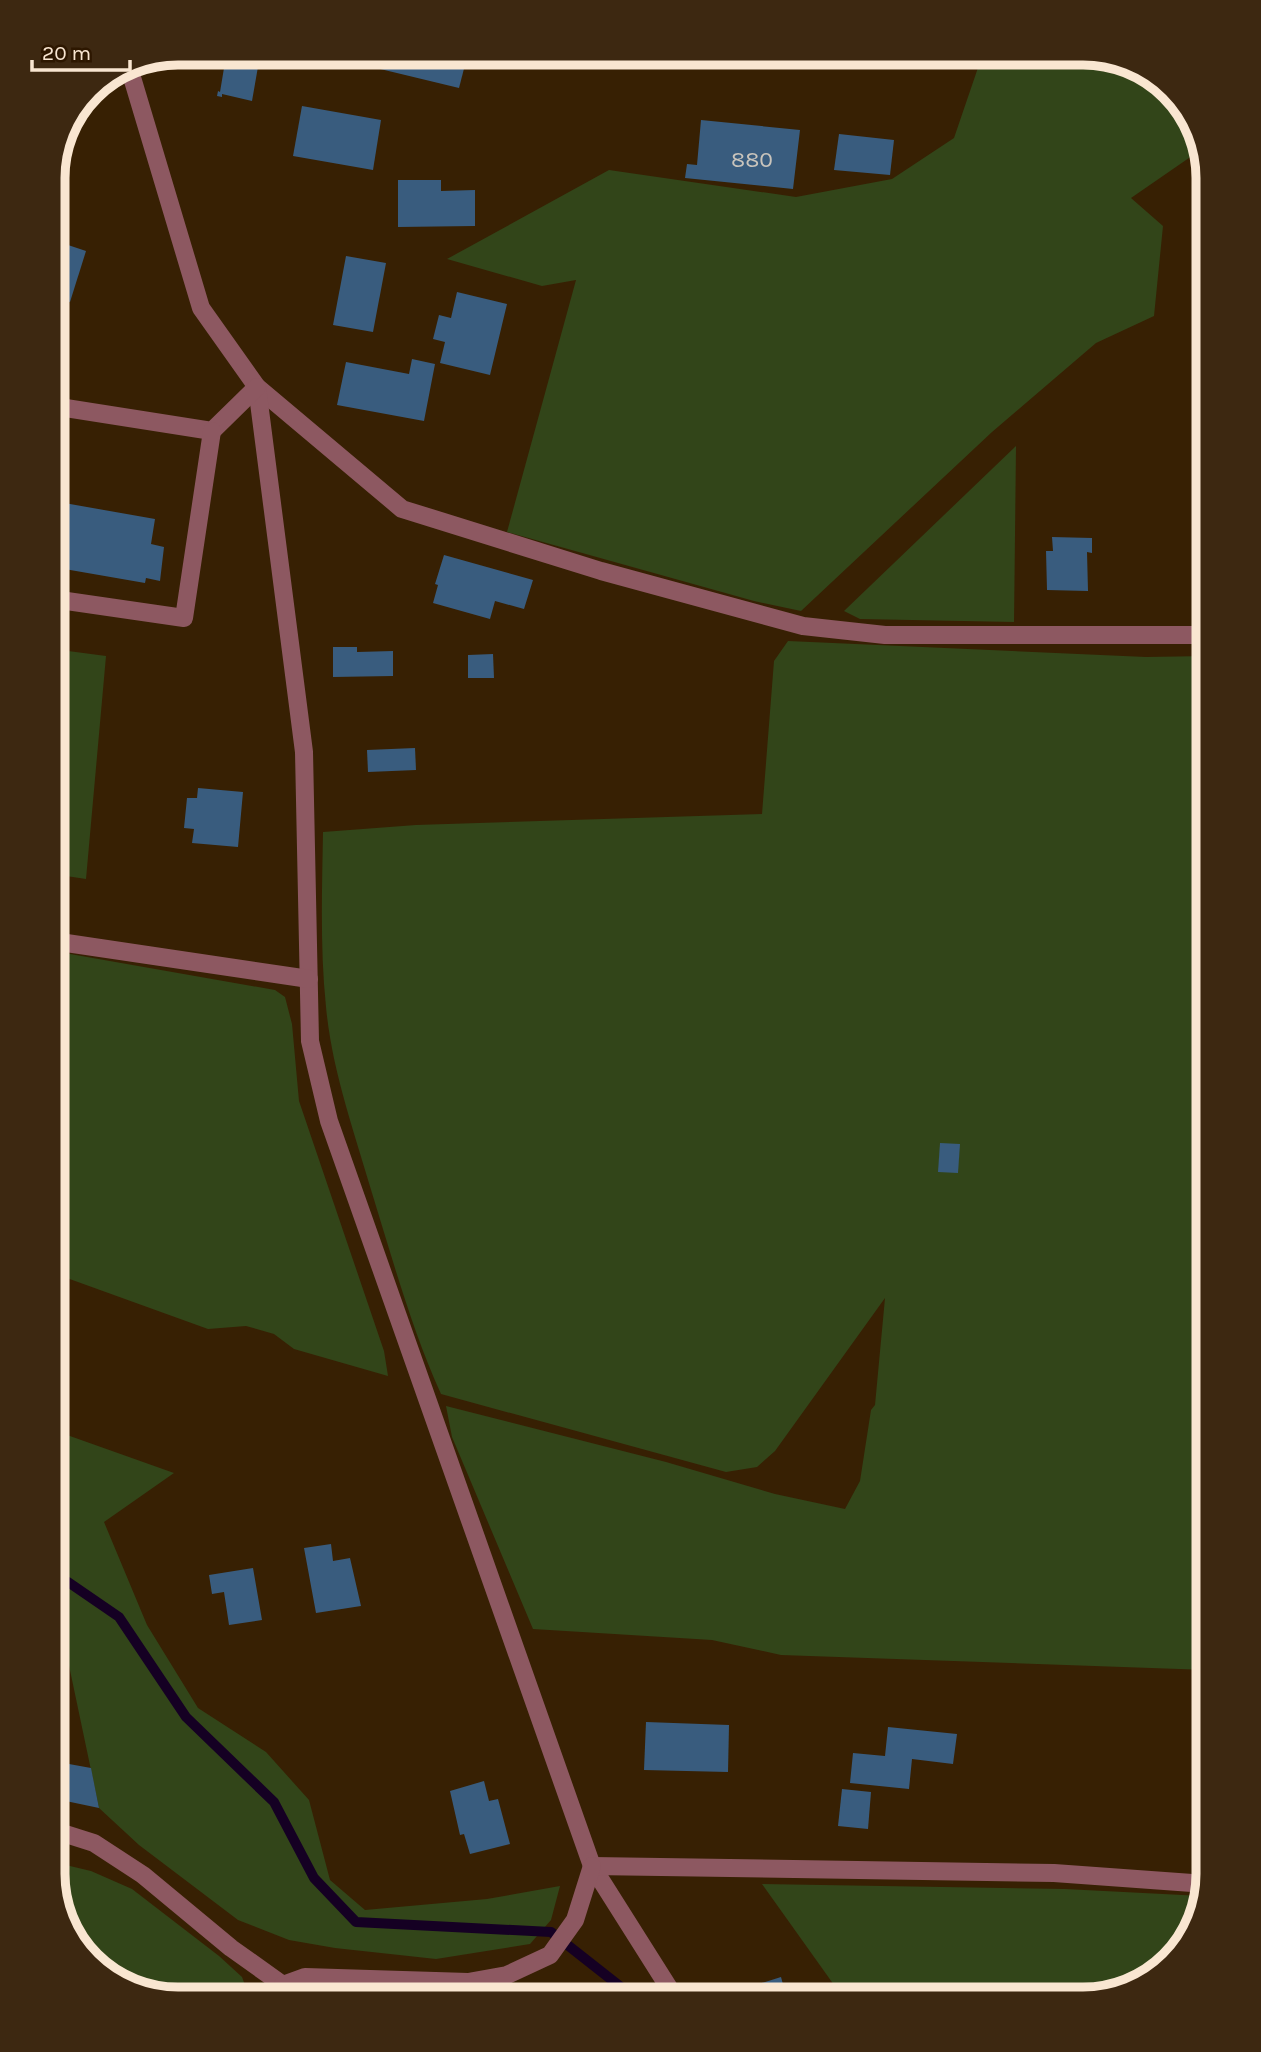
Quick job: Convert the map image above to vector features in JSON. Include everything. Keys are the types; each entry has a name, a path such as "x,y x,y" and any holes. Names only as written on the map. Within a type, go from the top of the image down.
{"street":[{"path":"131,76 201,308 257,387 402,509 601,570 803,626 885,635 1196,635"},
{"path":"65,601 184,618 212,431 257,387"},
{"path":"257,387 304,752 310,1041 329,1121 592,1866 668,1987"},
{"path":"65,409 212,431"},
{"path":"65,943 309,979"},
{"path":"65,1834 94,1843 143,1875 276,1987"},
{"path":"592,1866 1054,1873 1195,1883"},
{"path":"290,1987 305,1977 468,1982 507,1975 550,1955 575,1920 592,1866"}],"green space":[{"path":"979,65 1105,67 1133,76 1158,93 1185,128 1194,155 1131,198 1163,226 1154,316 1096,343 992,432 801,611 754,601 507,532 576,280 542,286 447,259 609,170 796,197 892,179 954,138"},
{"path":"1016,446 1014,622 860,619 844,611"},
{"path":"788,641 1146,657 1196,656 1196,1670 781,1655 712,1640 533,1629 452,1437 446,1406 666,1462 775,1494 845,1509 860,1481 871,1410 875,1405 885,1298 775,1451 757,1467 726,1472 441,1394 404,1295 344,1101 329,1031 324,985 323,832 416,825 762,814 774,661"},
{"path":"65,651 106,656 86,879 65,876"},
{"path":"65,953 275,990 285,997 292,1024 299,1101 384,1351 388,1376 294,1349 274,1334 246,1326 208,1329 65,1277"},
{"path":"65,1434 174,1473 104,1522 147,1625 198,1708 266,1752 309,1800 330,1880 365,1910 487,1899 560,1886 551,1920 530,1944 436,1959 289,1940 238,1920 139,1845 99,1808 67,1656"},
{"path":"65,1865 91,1871 132,1889 242,1977 246,1987 170,1987 142,1981 115,1968 93,1949 76,1924 67,1896"},
{"path":"762,1884 1065,1889 1194,1896 1185,1924 1168,1949 1133,1976 1105,1985 835,1987"}],"building":[{"path":"224,65 258,65 252,101 222,94 222,97 217,96 218,91 220,92"},
{"path":"364,65 465,65 459,88"},
{"path":"302,106 381,120 373,170 293,156"},
{"path":"701,120 800,130 793,189 685,178 687,164 697,165"},
{"path":"839,134 894,140 890,175 834,170"},
{"path":"398,180 441,180 441,191 475,190 475,226 398,227"},
{"path":"65,244 86,251 70,302 65,301"},
{"path":"346,256 386,263 373,332 333,325"},
{"path":"457,292 507,304 490,375 440,363 445,342 433,339 439,315 451,318"},
{"path":"412,359 435,364 424,421 337,405 346,362 409,374"},
{"path":"65,503 155,519 151,544 164,547 160,581 146,578 145,583 65,569"},
{"path":"1052,537 1092,538 1092,553 1087,552 1088,591 1047,590 1046,551 1053,551"},
{"path":"444,555 533,580 524,609 495,601 490,619 433,603 438,585 435,584"},
{"path":"333,647 357,647 357,652 393,651 393,676 333,677"},
{"path":"493,654 494,678 468,678 468,655"},
{"path":"415,748 416,770 368,772 367,750"},
{"path":"198,788 243,792 238,847 192,843 194,829 184,828 187,798 197,798"},
{"path":"940,1143 960,1144 958,1173 938,1172"},
{"path":"331,1544 333,1561 350,1558 361,1606 316,1613 304,1548"},
{"path":"253,1568 262,1620 229,1625 224,1592 212,1594 209,1575"},
{"path":"646,1722 729,1725 728,1772 644,1770"},
{"path":"888,1727 957,1734 953,1764 912,1759 909,1789 850,1783 853,1753 885,1756"},
{"path":"69,1764 91,1768 99,1808 65,1801"},
{"path":"484,1781 489,1801 498,1799 510,1844 470,1854 464,1834 460,1835 450,1791"},
{"path":"842,1789 871,1792 868,1829 838,1826"},
{"path":"781,1977 784,1987 749,1987"}],"waterway":[{"path":"65,1581 119,1617 186,1717 274,1802 314,1878 356,1922 551,1932 621,1987"}]}
